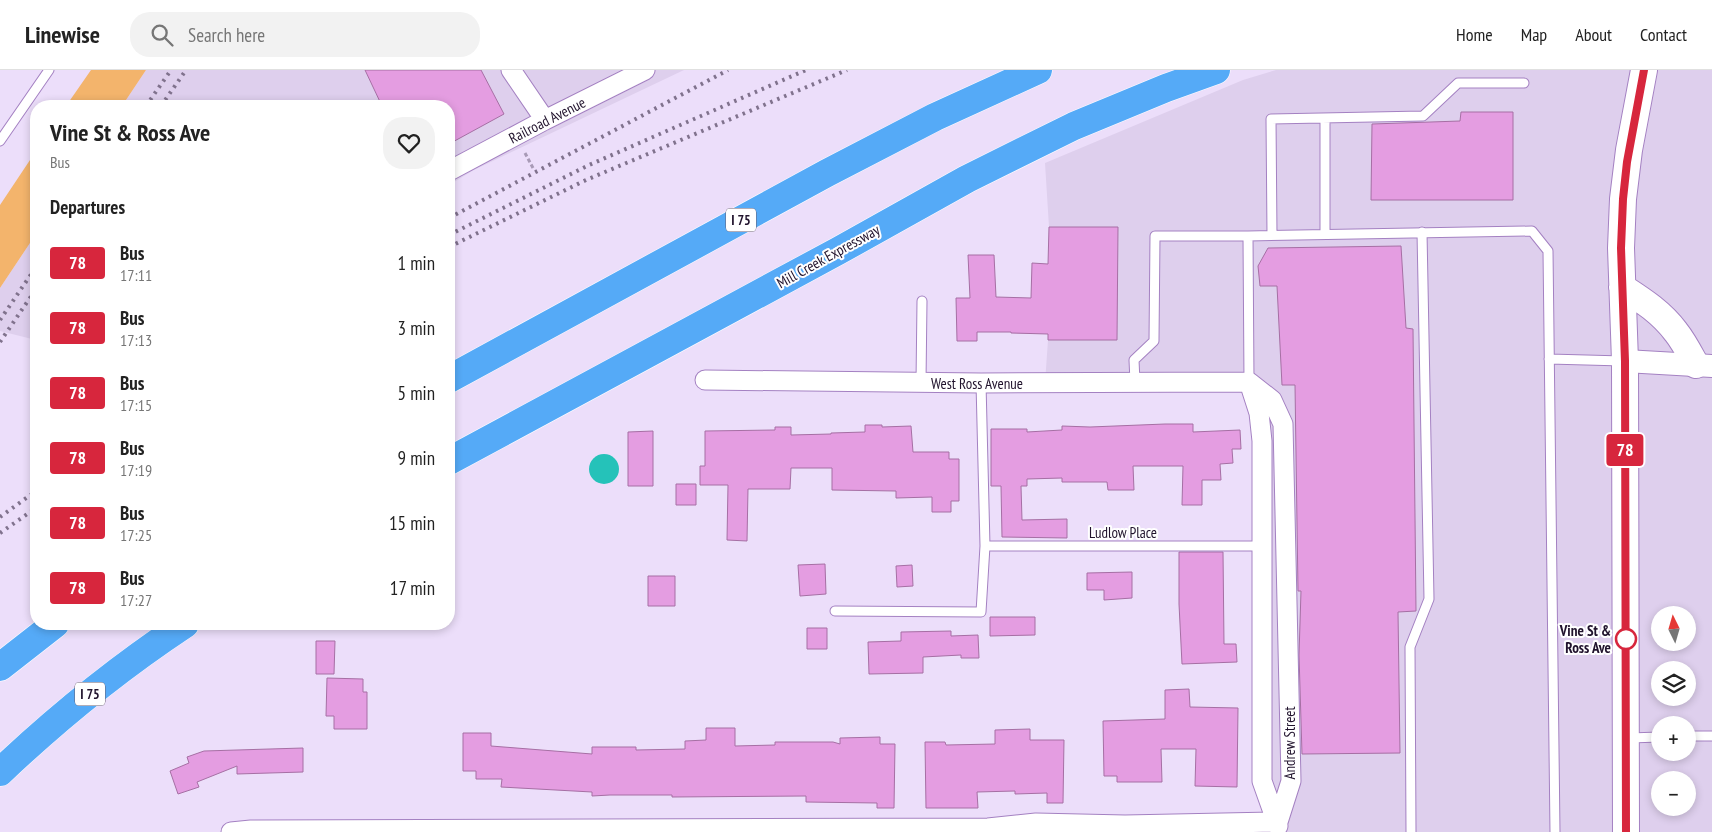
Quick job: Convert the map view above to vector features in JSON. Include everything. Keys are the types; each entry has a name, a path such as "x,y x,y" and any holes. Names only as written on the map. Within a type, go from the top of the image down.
{"highway":[{"name":"I 75","path":"455,376 935,117 1038,70"},
{"name":"Mill Creek Expressway","path":"455,458 830,255 967,178 1074,126 1166,88 1216,70"},
{"path":"0,667 47,630"},
{"name":"I 75","path":"0,772 81,701 176,630"}],"main road":[{"path":"1626,832 1625,361 1621,248 1623,199 1629,150 1644,70"},
{"path":"1622,287 1652,307 1666,320 1704,366"}],"street":[{"path":"511,70 545,120"},
{"name":"Railroad Avenue","path":"455,168 645,70"},
{"path":"1625,361 1704,366"},
{"name":"West Ross Avenue","path":"704,380 981,383 1249,382"},
{"name":"Andrew Street","path":"1249,382 1259,413 1262,442 1262,781 1278,827"},
{"name":"Andrew Street","path":"1249,382 1272,400 1283,424 1291,781 1278,827"},
{"path":"231,832 251,830 840,831 988,828 1036,823 1125,828 1278,827"}],"lane":[{"path":"0,141 49,70"},
{"path":"1272,235 1271,119 1424,116 1458,83 1524,83"},
{"path":"1325,118 1325,234"},
{"path":"1135,382 1134,360 1154,341 1155,236 1532,231 1548,251 1555,832"},
{"path":"1411,832 1410,646 1429,599 1422,232"},
{"path":"1248,236 1249,382"},
{"path":"921,382 922,301"},
{"path":"1549,359 1625,361"},
{"path":"835,611 981,612 985,546 981,383"},
{"name":"Ludlow Place","path":"985,546 1261,546"},
{"path":"1696,736 1712,736"},
{"path":"1626,738 1651,737"}],"path":[{"path":"522,146 533,168"}],"shaded area":[{"path":"91,70 146,70 126,100 70,100"},
{"path":"146,70 684,70 474,170 455,181 455,100 126,100"},
{"path":"1276,70 1712,70 1712,832 1254,832 1254,822 1277,822 1262,781 1261,546 1249,382 1045,383 1048,340 1049,227 1045,163 1243,80"},
{"path":"30,160 30,243 0,288 0,205"},
{"path":"30,243 30,338 0,331 0,288"},
{"path":"604,454 615,458 619,469 615,480 604,484 593,480 589,469 593,458"}],"building":[{"path":"365,70 481,70 504,114 455,141 455,100 379,100"},
{"path":"1461,112 1513,112 1513,200 1371,200 1372,124 1460,121"},
{"path":"1049,227 1118,227 1117,340 1048,340 1048,334 977,332 977,341 957,341 956,298 970,298 968,255 994,255 996,297 1031,298 1032,263 1048,264"},
{"path":"1401,246 1406,328 1413,329 1416,611 1398,612 1400,753 1302,754 1299,655 1301,591 1298,591 1295,385 1282,385 1277,286 1260,286 1258,266 1268,248"},
{"path":"1193,424 1193,432 1240,430 1241,449 1232,449 1233,463 1220,464 1221,480 1202,480 1202,505 1182,505 1183,466 1133,466 1134,490 1108,490 1107,482 1062,482 1062,478 1027,479 1027,486 1021,486 1022,520 1067,519 1067,538 1002,537 1001,486 991,486 991,429 1027,429 1027,432 1062,430 1062,426 1090,427"},
{"path":"865,425 882,425 882,427 911,426 913,452 949,452 949,459 959,459 959,501 951,501 951,512 932,512 932,497 896,498 896,491 832,490 832,468 791,468 790,489 748,489 747,541 727,540 728,485 700,485 700,466 705,466 705,431 775,430 775,427 791,427 791,435 831,434 865,432"},
{"path":"653,431 653,486 628,486 628,432"},
{"path":"676,484 696,484 696,505 676,505"},
{"path":"1179,552 1223,552 1224,644 1236,644 1237,662 1182,664"},
{"path":"825,564 826,594 800,596 798,565"},
{"path":"912,565 913,586 897,587 896,566"},
{"path":"1132,572 1132,598 1104,600 1104,590 1087,590 1087,573"},
{"path":"648,576 675,576 675,606 648,606"},
{"path":"990,617 1035,617 1035,635 990,636"},
{"path":"807,628 827,628 827,649 807,649"},
{"path":"951,631 951,636 978,635 979,658 961,658 961,655 923,657 923,673 869,674 868,642 901,641 901,632"},
{"path":"316,641 335,641 334,674 316,674"},
{"path":"327,678 363,679 363,692 367,692 367,729 334,729 334,716 326,716"},
{"path":"1189,689 1190,707 1238,708 1237,787 1195,786 1196,749 1161,749 1162,782 1117,782 1117,776 1104,776 1103,721 1165,719 1165,690"},
{"path":"706,728 735,728 735,746 775,745 775,742 833,742 840,744 840,738 880,737 880,744 895,744 894,808 877,808 877,803 806,802 806,796 592,796 592,792 501,787 502,779 476,779 476,771 463,771 463,733 491,733 491,746 592,754 592,747 636,747 636,750 685,749 685,741 706,740"},
{"path":"1030,729 1030,740 1064,740 1063,803 1047,803 1047,793 1015,794 1015,791 977,792 978,808 926,808 925,742 945,742 946,745 995,744 995,730"},
{"path":"303,748 303,772 237,774 237,766 197,782 199,787 178,794 170,771 189,763 187,757 204,751"}],"railway":[{"path":"150,100 171,70"},
{"path":"165,100 186,70"},
{"path":"455,215 728,70"},
{"path":"455,232 589,165 806,70"},
{"path":"455,244 586,180 847,70"},
{"path":"0,320 30,276"},
{"path":"0,342 30,298"},
{"path":"0,517 30,495"},
{"path":"0,533 30,512"}],"bus line":[{"name":"78","path":"1626,832 1625,361 1621,248 1627,162 1644,70"}],"place":[{"name":"Vine St & Ross Ave","path":"1626,639"}]}
